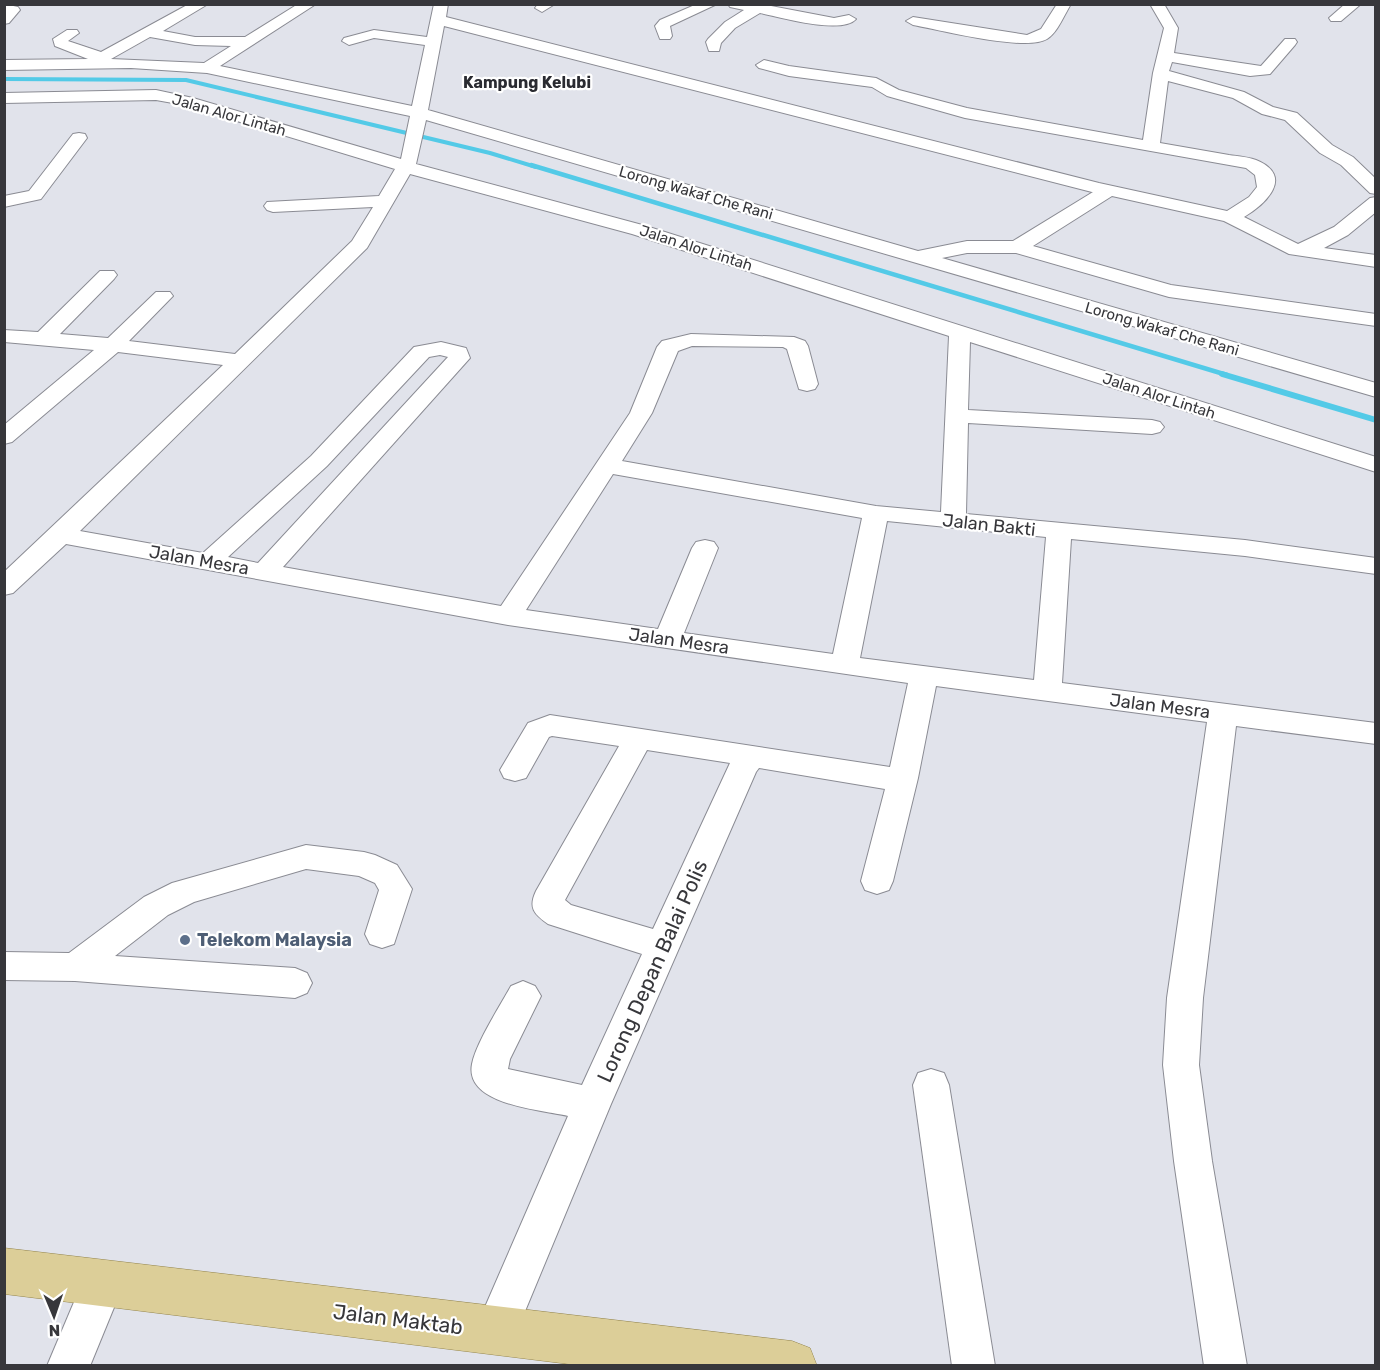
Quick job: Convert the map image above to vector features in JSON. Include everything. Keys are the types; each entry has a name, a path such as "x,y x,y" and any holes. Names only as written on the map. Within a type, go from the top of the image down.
{"main road":[{"name":"Jalan Maktab","path":"4,1271 496,1330 556,1352 792,1365"}],"street":[{"path":"72,33 60,39 60,43 95,60 201,4"},
{"path":"207,68 309,4"},
{"path":"665,36 662,26 665,23 710,4"},
{"path":"735,4 834,22 849,19"},
{"path":"913,21 1034,40 1042,37 1064,4"},
{"path":"1336,18 1354,4"},
{"path":"1151,145 1161,73 1171,28 1156,5"},
{"path":"4,7 13,10 4,20"},
{"path":"4,587 61,535 352,254 408,163 435,42 438,9 905,139 1108,191 1230,217 1296,250 1376,261"},
{"path":"714,48 713,42 721,33 756,9"},
{"path":"147,32 195,41 249,42"},
{"path":"349,41 374,34 435,42"},
{"path":"1166,56 1261,72 1268,70 1290,42"},
{"path":"10,65 29,52"},
{"name":"Lorong Wakaf Che Rani","path":"10,65 95,60 207,68 420,117 1376,390"},
{"path":"764,65 789,71 876,83 893,93 965,113 1239,160 1260,169 1268,183 1263,193 1250,206 1230,217"},
{"path":"1161,73 1196,85 1238,95 1268,111 1291,116 1326,149 1347,161 1375,191 1337,236 1314,246 1296,250"},
{"name":"Jalan Alor Lintah","path":"4,98 156,96 187,101 639,230 1376,465"},
{"path":"4,116 39,98"},
{"path":"905,139 947,128 965,113"},
{"path":"4,202 34,195 80,138"},
{"path":"1017,247 1108,191"},
{"path":"273,206 384,201"},
{"path":"915,258 967,247 1017,247 1169,291 1376,320"},
{"path":"43,339 107,275"},
{"path":"4,437 31,414 38,411 113,345 163,296"},
{"path":"953,521 960,332"},
{"path":"4,336 113,345 242,361"},
{"path":"508,616 641,413 665,352 678,343 691,340 787,341 797,346 807,384"},
{"path":"208,562 320,461 422,352 441,348 458,353 459,358 327,500 264,572"},
{"path":"957,417 1152,427"},
{"name":"Jalan Bakti","path":"605,465 876,513 1245,548 1376,566"},
{"path":"293,485 327,500"},
{"path":"845,665 876,513"},
{"path":"1047,692 1059,532"},
{"name":"Jalan Mesra","path":"61,535 508,616 924,676 1376,734"},
{"path":"668,639 705,548"},
{"path":"877,881 903,778 924,676"},
{"path":"1222,714 1185,998 1181,1065 1195,1172 1226,1365"},
{"path":"515,770 538,730 550,725 893,780 903,778"},
{"path":"638,739 548,900 549,907 560,915 663,946"},
{"name":"Lorong Depan Balai Polis","path":"496,1330 592,1104 743,767 752,756"},
{"path":"75,967 121,930 175,896 306,857 364,864 386,874 396,889 382,934"},
{"path":"4,966 75,967 295,983"},
{"path":"524,996 492,1059 489,1067 490,1075 504,1086 592,1104"},
{"path":"930,1085 974,1365"},
{"path":"68,1365 103,1283"}],"waterway":[{"path":"4,79 186,80 490,153 536,167"},
{"path":"531,165 1227,375"},
{"path":"1222,374 1376,420"}],"place":[{"name":"Telekom Malaysia","path":"185,940"}],"district":[{"name":"Kampung Kelubi","path":"527,82"}]}
